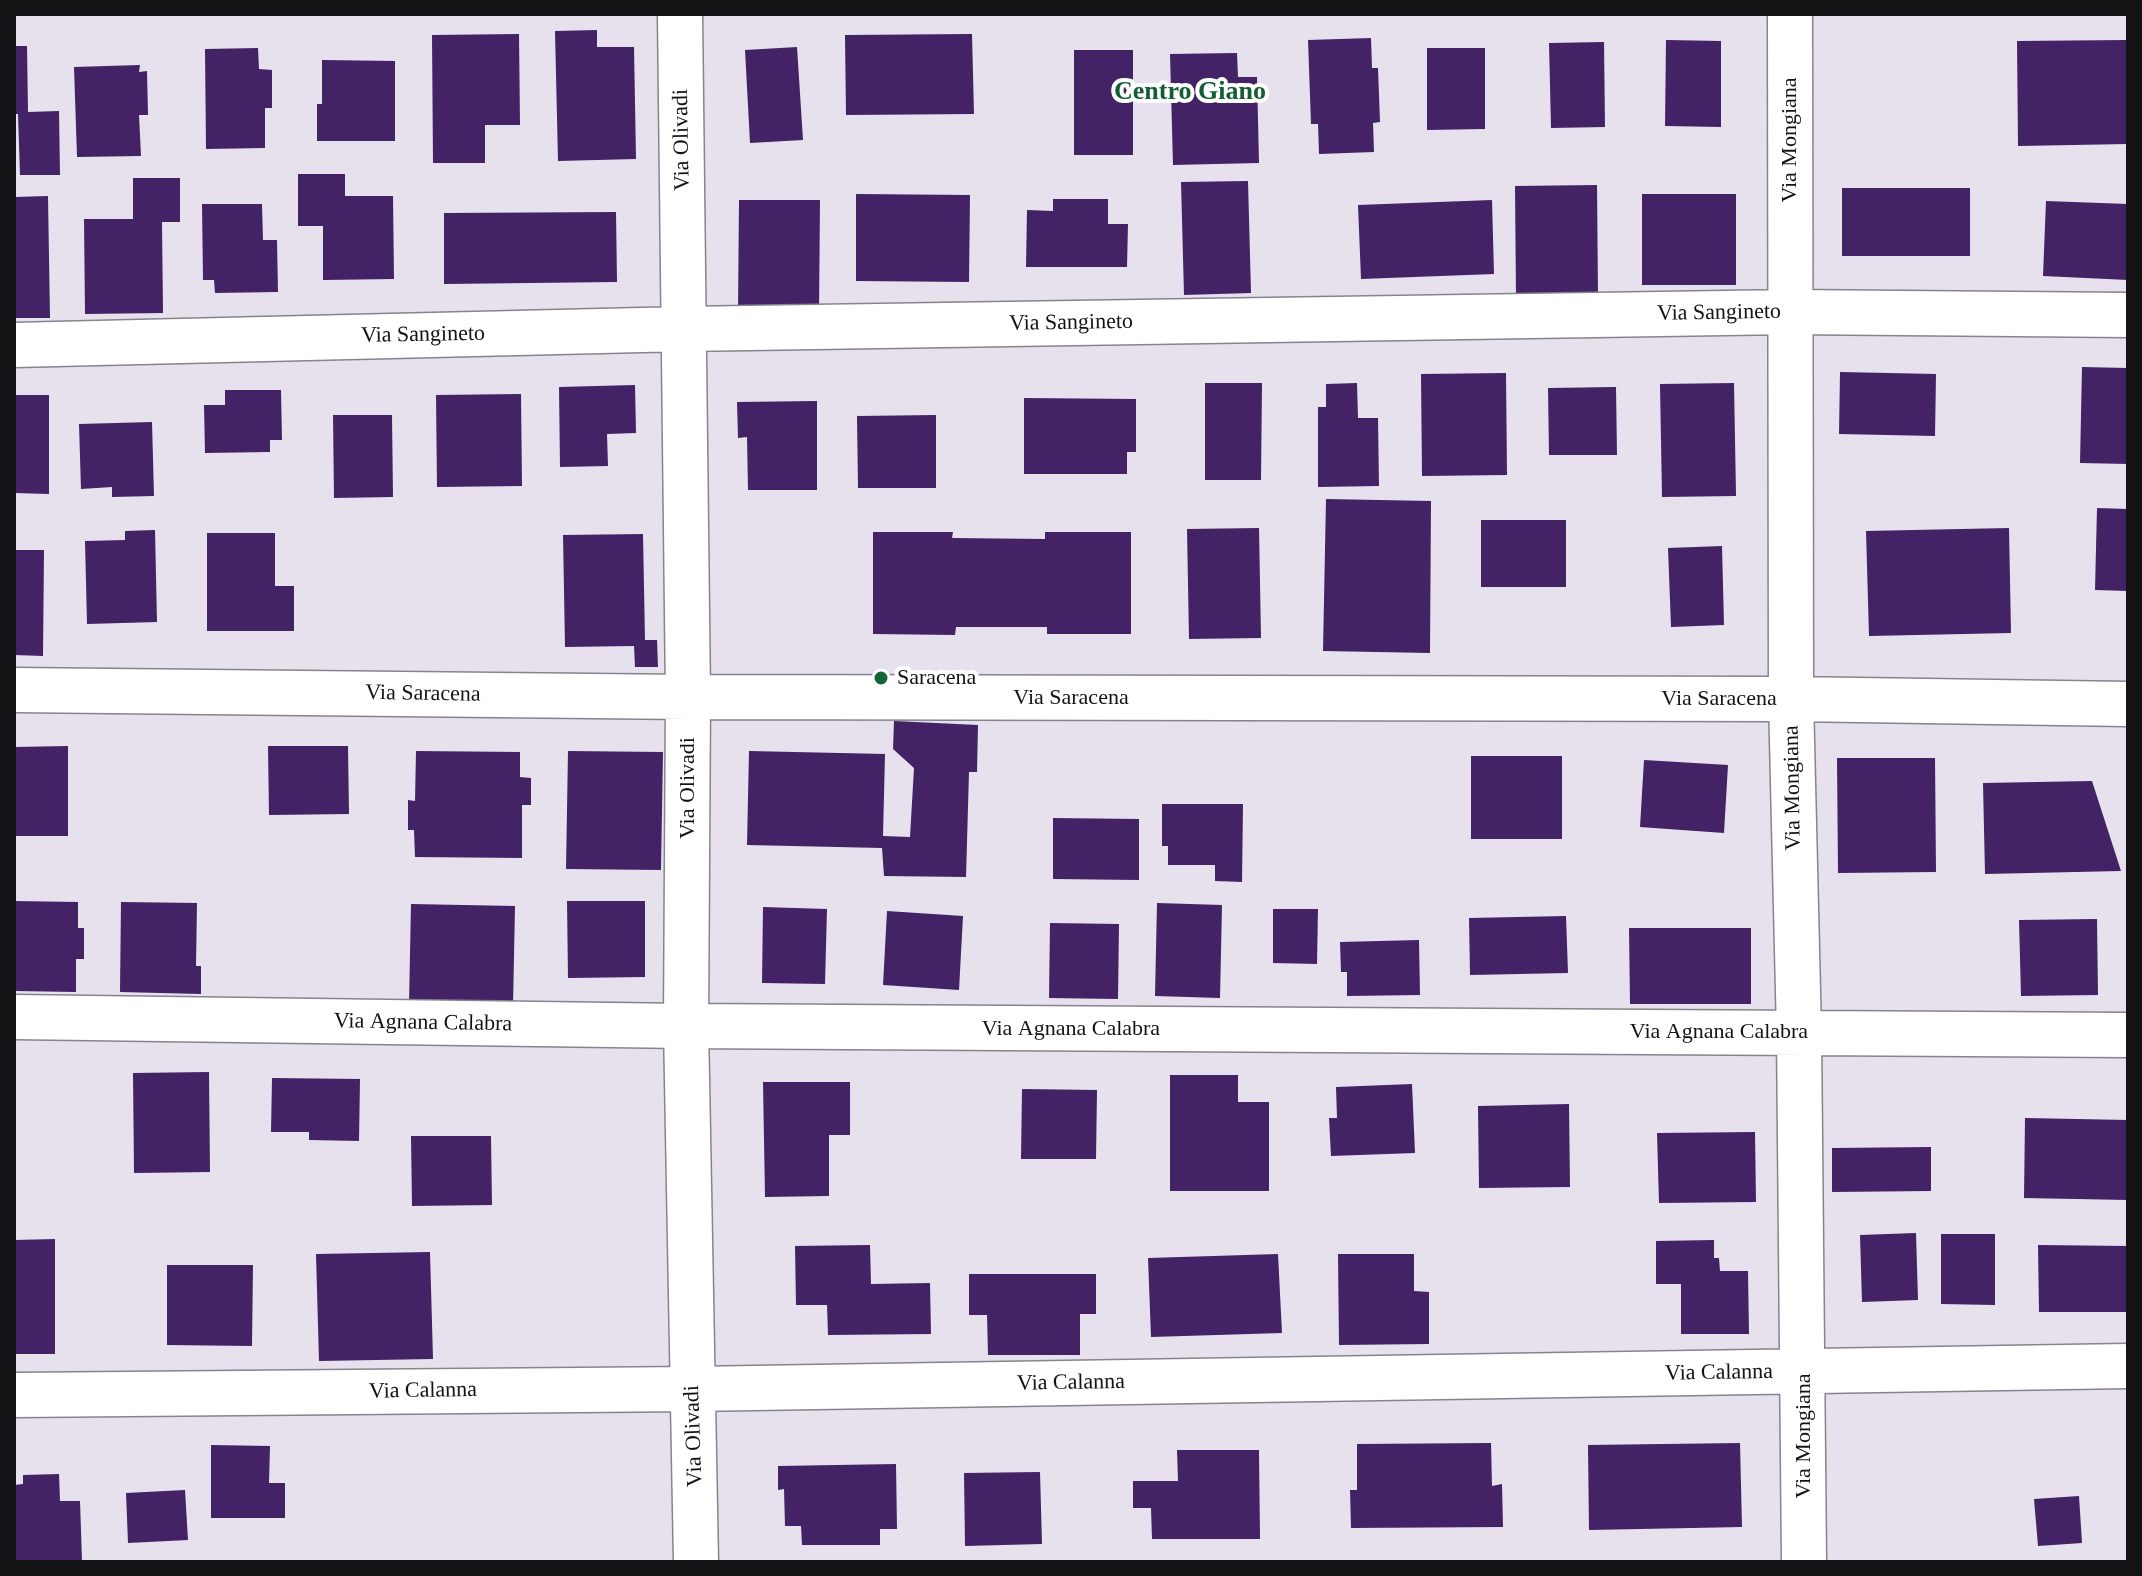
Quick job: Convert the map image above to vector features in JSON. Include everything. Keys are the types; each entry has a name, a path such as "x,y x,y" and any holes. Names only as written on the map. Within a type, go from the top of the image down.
{"street":[{"name":"Via Olivadi","path":"680,14 688,697 686,1026 696,1562"},
{"name":"Via Mongiana","path":"1790,14 1791,699 1799,1033 1804,1562"},
{"name":"Via Sangineto","path":"14,345 684,329 1790,312 2128,315"},
{"name":"Via Saracena","path":"14,690 688,697 1791,699 2128,704"},
{"name":"Via Agnana Calabra","path":"14,1017 686,1026 2128,1035"},
{"name":"Via Calanna","path":"14,1395 692,1389 2128,1366"}],"building":[{"path":"597,30 597,47 634,47 636,159 558,161 555,31"},
{"path":"519,34 520,125 485,125 485,163 433,163 432,35"},
{"path":"972,34 974,114 846,115 845,35"},
{"path":"1371,38 1372,68 1378,68 1380,122 1373,123 1374,152 1319,154 1318,124 1311,124 1308,40"},
{"path":"1666,40 1721,41 1721,127 1665,126"},
{"path":"2128,40 2128,144 2018,146 2017,41"},
{"path":"1604,42 1605,127 1551,128 1549,43"},
{"path":"14,46 27,46 28,112 59,111 60,175 20,175 18,114 14,114"},
{"path":"797,47 803,140 750,143 745,50"},
{"path":"258,48 259,69 272,70 272,108 265,108 265,148 206,149 205,49"},
{"path":"1427,48 1485,48 1485,129 1427,130"},
{"path":"1074,50 1133,50 1133,155 1074,155"},
{"path":"1237,53 1238,77 1257,77 1259,163 1173,165 1170,54"},
{"path":"322,60 395,61 395,141 317,141 317,104 322,104"},
{"path":"140,65 139,72 147,71 148,115 139,115 141,156 77,157 74,67"},
{"path":"298,174 345,174 345,196 393,196 394,279 323,280 323,226 298,226"},
{"path":"133,178 180,178 180,222 162,222 163,313 85,314 84,219 133,219"},
{"path":"1248,181 1251,293 1184,295 1181,182"},
{"path":"1597,185 1598,296 1516,297 1515,186"},
{"path":"1842,188 1970,188 1970,256 1842,256"},
{"path":"856,194 970,195 969,282 856,281"},
{"path":"1642,194 1736,194 1736,285 1642,285"},
{"path":"48,196 50,318 14,318 14,197"},
{"path":"1053,199 1108,199 1108,224 1128,224 1127,267 1026,267 1027,210 1053,211"},
{"path":"739,200 820,200 819,312 738,312"},
{"path":"1492,200 1494,274 1361,279 1358,205"},
{"path":"2046,201 2128,204 2128,280 2043,276"},
{"path":"202,204 262,204 263,240 277,240 278,292 215,293 214,280 203,280"},
{"path":"616,212 617,282 444,284 444,213"},
{"path":"2082,367 2128,368 2128,464 2080,463"},
{"path":"1840,372 1936,374 1935,436 1839,434"},
{"path":"1506,373 1507,475 1422,476 1421,374"},
{"path":"1205,383 1262,383 1261,480 1205,480"},
{"path":"1357,383 1358,418 1378,418 1379,486 1318,487 1318,407 1326,407 1326,384"},
{"path":"1734,383 1736,496 1662,497 1660,384"},
{"path":"635,385 636,433 607,434 608,466 560,467 559,387"},
{"path":"1616,387 1617,455 1549,455 1548,388"},
{"path":"225,390 281,390 282,440 270,440 270,452 205,453 204,405 225,405"},
{"path":"521,394 522,486 437,487 436,395"},
{"path":"14,395 49,395 49,494 14,493"},
{"path":"1024,398 1136,399 1136,452 1127,452 1127,474 1024,474"},
{"path":"817,401 817,490 748,490 747,437 738,438 737,402"},
{"path":"333,415 392,415 393,497 334,498"},
{"path":"936,415 936,488 858,488 857,416"},
{"path":"152,422 154,496 112,497 112,487 81,489 79,424"},
{"path":"1326,499 1431,501 1430,653 1323,651"},
{"path":"2097,508 2128,509 2128,591 2095,590"},
{"path":"1481,520 1566,520 1566,587 1481,587"},
{"path":"1259,528 1261,638 1189,639 1187,529"},
{"path":"2009,528 2011,633 1869,636 1866,531"},
{"path":"155,530 157,622 87,624 85,541 125,540 125,531"},
{"path":"873,532 953,532 952,538 1045,539 1045,532 1131,532 1131,634 1047,634 1047,627 956,627 955,635 873,634"},
{"path":"207,533 275,533 275,586 294,586 294,631 207,631"},
{"path":"643,534 645,640 657,640 658,667 635,667 634,646 565,647 563,535"},
{"path":"1722,546 1724,625 1671,627 1668,548"},
{"path":"14,550 44,550 43,656 14,655"},
{"path":"894,721 978,725 977,772 969,772 966,877 884,876 882,848 747,845 749,751 885,754 883,836 910,837 914,768 893,749"},
{"path":"68,746 68,836 14,836 14,747"},
{"path":"268,746 348,746 349,814 269,815"},
{"path":"416,751 520,752 520,777 531,778 531,805 522,805 522,858 415,857 414,830 408,830 408,800 415,801"},
{"path":"568,751 663,752 661,870 566,869"},
{"path":"1471,756 1562,756 1562,839 1471,839"},
{"path":"1837,758 1935,758 1936,872 1838,873"},
{"path":"1644,760 1728,765 1724,833 1640,827"},
{"path":"2092,781 2121,871 1985,874 1983,783"},
{"path":"1162,804 1243,804 1242,882 1215,881 1215,865 1168,865 1168,846 1162,846"},
{"path":"1053,818 1139,819 1139,880 1053,879"},
{"path":"14,901 78,902 78,928 84,928 84,959 76,959 76,992 14,991"},
{"path":"567,901 645,901 645,977 568,978"},
{"path":"121,902 197,903 196,966 201,966 201,994 120,992"},
{"path":"1157,903 1222,905 1220,998 1155,996"},
{"path":"411,904 515,906 513,1006 409,1004"},
{"path":"763,907 827,909 825,984 762,983"},
{"path":"1273,909 1318,909 1317,964 1273,963"},
{"path":"887,911 963,916 959,990 883,985"},
{"path":"1566,916 1568,973 1470,975 1469,918"},
{"path":"2097,919 2098,995 2021,996 2019,920"},
{"path":"1050,923 1119,924 1118,999 1049,998"},
{"path":"1629,928 1751,928 1751,1004 1630,1004"},
{"path":"1419,940 1420,995 1347,996 1347,972 1341,972 1340,942"},
{"path":"209,1072 210,1172 134,1173 133,1073"},
{"path":"1170,1075 1238,1075 1238,1102 1269,1102 1269,1191 1170,1191"},
{"path":"272,1078 360,1079 359,1141 309,1140 309,1132 271,1132"},
{"path":"763,1082 850,1082 850,1135 829,1135 829,1196 765,1197"},
{"path":"1412,1084 1415,1153 1331,1156 1329,1118 1337,1118 1336,1087"},
{"path":"1022,1089 1097,1090 1096,1159 1021,1159"},
{"path":"1569,1104 1570,1187 1479,1188 1478,1106"},
{"path":"2025,1118 2128,1120 2128,1200 2024,1198"},
{"path":"1755,1132 1756,1202 1659,1203 1657,1133"},
{"path":"411,1136 491,1136 492,1205 412,1206"},
{"path":"1931,1147 1931,1191 1832,1192 1832,1148"},
{"path":"1916,1233 1918,1300 1862,1302 1860,1235"},
{"path":"1941,1234 1995,1234 1995,1305 1941,1304"},
{"path":"55,1239 55,1354 14,1354 14,1240"},
{"path":"1714,1240 1714,1258 1719,1258 1720,1271 1748,1271 1749,1334 1681,1334 1681,1284 1656,1284 1656,1241"},
{"path":"870,1245 871,1284 930,1283 931,1334 828,1335 827,1305 796,1305 795,1246"},
{"path":"2038,1245 2128,1246 2128,1312 2039,1312"},
{"path":"430,1252 433,1359 319,1361 316,1254"},
{"path":"1278,1254 1282,1333 1151,1337 1148,1258"},
{"path":"1338,1254 1414,1254 1414,1291 1429,1292 1429,1344 1339,1345"},
{"path":"167,1265 253,1265 252,1346 167,1345"},
{"path":"969,1274 1096,1274 1096,1314 1080,1314 1080,1355 988,1355 987,1315 969,1315"},
{"path":"1491,1443 1492,1486 1502,1484 1503,1527 1351,1528 1350,1490 1357,1490 1357,1444"},
{"path":"1740,1443 1742,1527 1589,1530 1588,1445"},
{"path":"211,1445 270,1446 269,1483 285,1483 285,1518 211,1518"},
{"path":"1177,1450 1259,1450 1260,1539 1152,1539 1151,1508 1133,1508 1133,1481 1178,1481"},
{"path":"896,1464 897,1529 880,1529 880,1545 802,1545 801,1526 785,1526 784,1489 778,1490 778,1466"},
{"path":"1040,1472 1042,1544 965,1546 964,1473"},
{"path":"59,1474 60,1501 80,1501 82,1561 14,1562 14,1485 23,1484 23,1475"},
{"path":"185,1490 188,1540 128,1543 126,1493"},
{"path":"2079,1496 2082,1543 2038,1546 2034,1499"}],"place":[{"name":"Saracena","path":"881,678"}],"district":[{"name":"Centro Giano","path":"1190,92"}]}
